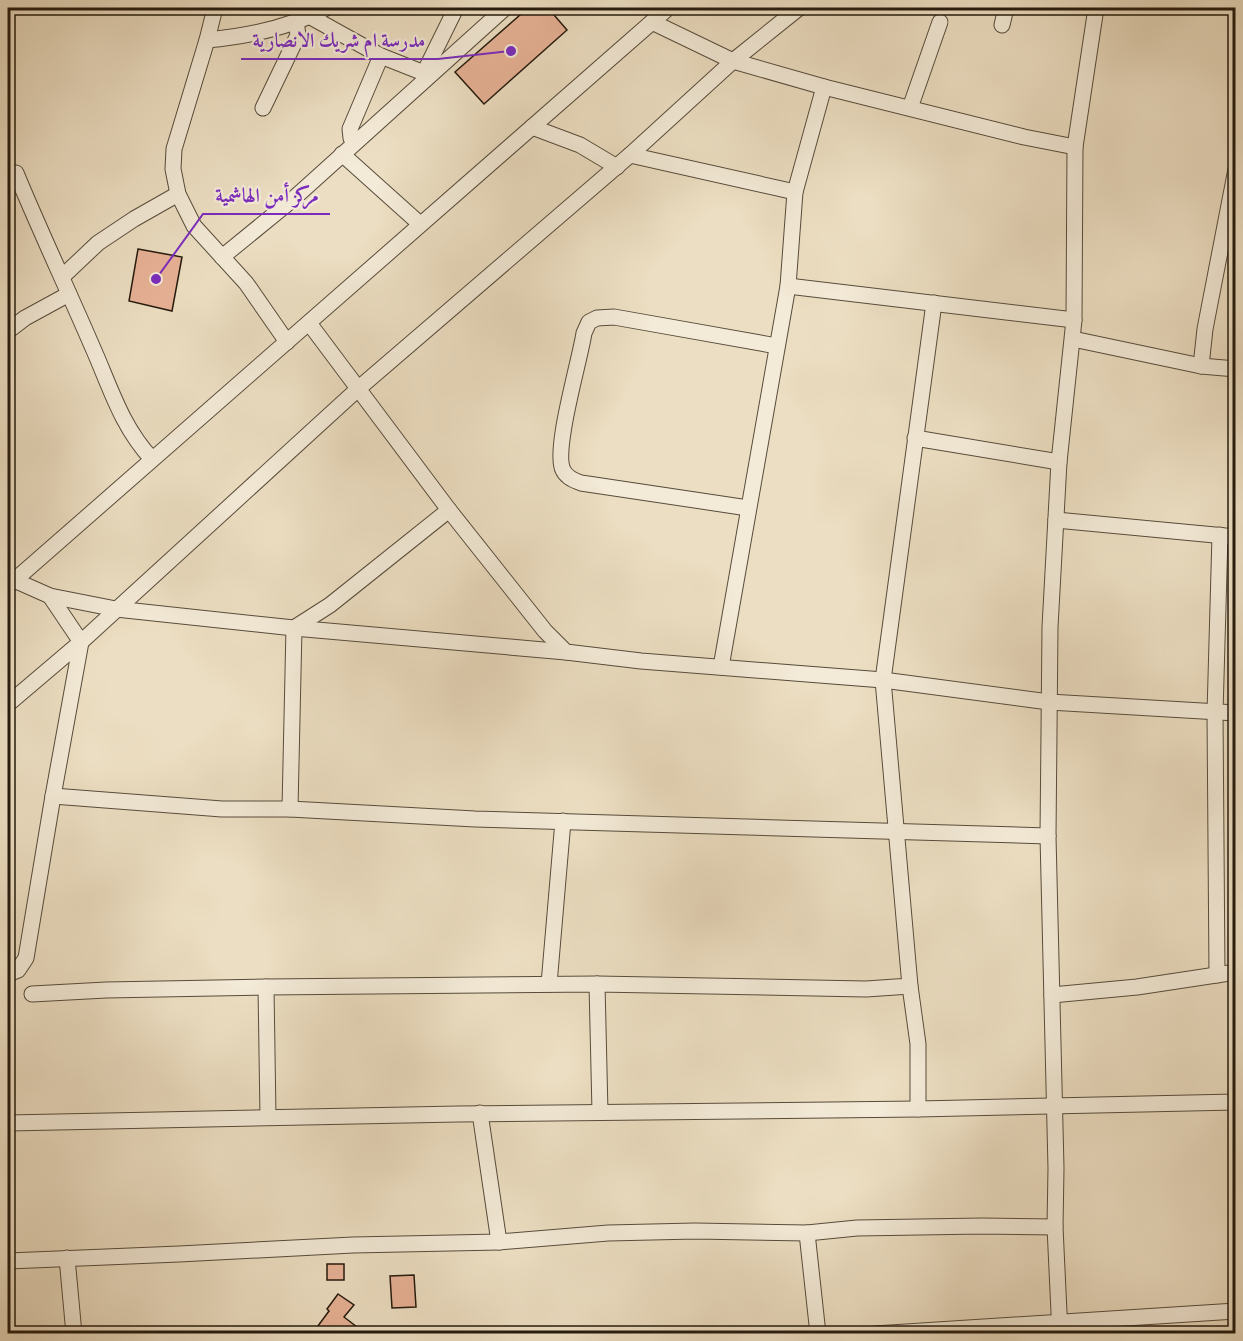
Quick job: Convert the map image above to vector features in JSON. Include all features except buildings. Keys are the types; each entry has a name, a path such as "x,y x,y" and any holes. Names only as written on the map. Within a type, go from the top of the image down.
{"street":[{"path":"215,8 174,149 173,169 178,194 194,225 246,283 287,342"},
{"path":"207,40 249,35 302,19 326,8"},
{"path":"426,74 456,8"},
{"path":"222,257 292,200 426,74 505,8"},
{"path":"11,583 668,8"},
{"path":"8,704 81,642 359,388 617,167 733,61 799,8"},
{"path":"1002,25 1006,8"},
{"path":"1060,1327 1055,1227 1055,1105 1048,836 1049,702 1059,462 1074,320 1075,147 1096,8"},
{"path":"302,19 426,74"},
{"path":"263,108 298,35 302,19"},
{"path":"652,22 733,61 824,87 1024,137 1075,147"},
{"path":"910,108 940,22"},
{"path":"357,141 351,138 350,129 381,56"},
{"path":"721,667 788,286 795,192 824,87"},
{"path":"532,127 580,145 617,167"},
{"path":"342,154 420,224"},
{"path":"630,155 795,192"},
{"path":"1200,366 1236,169"},
{"path":"16,173 101,365 113,399 138,444 152,459"},
{"path":"62,277 98,243 178,194"},
{"path":"788,286 1074,320"},
{"path":"8,331 25,318 69,294"},
{"path":"918,1109 918,1044 910,986 883,680 934,303"},
{"path":"748,508 581,483 571,479 562,470 560,444 584,333 589,322 597,318 614,317 777,346"},
{"path":"309,323 449,510 553,641 566,652"},
{"path":"1073,339 1200,366 1236,369"},
{"path":"915,438 1059,462"},
{"path":"294,628 330,605 449,510"},
{"path":"1056,520 1228,536 1215,713 1217,975"},
{"path":"11,583 50,596 116,609 294,628 883,680 1049,702 1236,713"},
{"path":"8,974 18,970 26,958 52,796 81,642 50,596"},
{"path":"290,809 294,628"},
{"path":"52,796 222,809 290,809 465,819 1048,836"},
{"path":"549,984 563,821"},
{"path":"1052,995 1137,987 1236,972"},
{"path":"32,994 106,990 549,984 866,989 910,986"},
{"path":"597,984 600,1112"},
{"path":"266,987 268,1117"},
{"path":"8,1123 480,1113 918,1109 1236,1102"},
{"path":"480,1113 499,1242"},
{"path":"8,1261 353,1245 499,1242 608,1233 695,1231 807,1233 857,1228 1055,1227"},
{"path":"807,1233 818,1334"},
{"path":"67,1258 74,1334"},
{"path":"875,1334 1060,1327 1236,1311"}],"place":[{"name":"مدرسة ام شريك الانصارية","path":"511,51"},
{"name":"مركز أمن الهاشمية","path":"156,279"}]}
